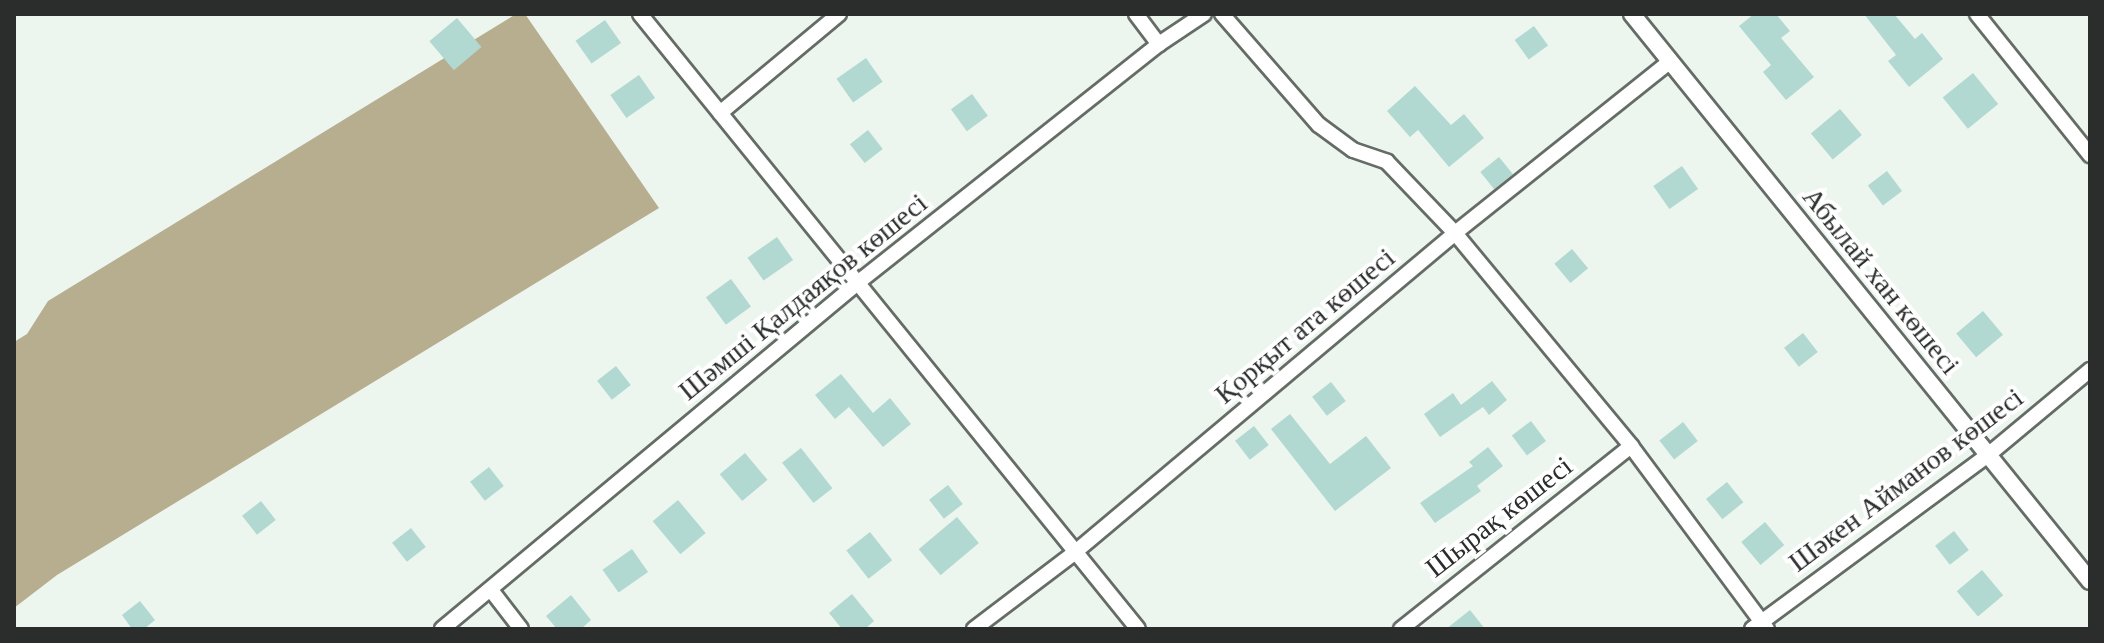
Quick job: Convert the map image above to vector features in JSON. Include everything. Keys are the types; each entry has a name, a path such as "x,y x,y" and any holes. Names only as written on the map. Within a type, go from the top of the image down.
{"street":[{"path":"640,14 860,281 1074,553 1138,629"},
{"path":"720,113 839,14"},
{"path":"1136,14 1159,44"},
{"name":"Шәмші Қалдаяқов көшесі","path":"442,629 860,281 1159,44 1204,14"},
{"path":"1222,14 1319,125 1353,150 1387,162 1455,233 1631,446 1760,626"},
{"name":"Абылай хан көшесі","path":"1632,14 2090,581"},
{"path":"1977,14 2090,155"},
{"name":"Қорқыт ата көшесі","path":"974,629 1074,553 1455,233 1669,62"},
{"name":"Шәкен Айманов көшесі","path":"1760,626 1988,455 2090,370"},
{"name":"Шырақ көшесі","path":"1401,629 1631,446"},
{"path":"491,590 521,629"}],"shaded area":[{"path":"516,14 525,14 659,208 57,575 14,608 14,342 27,334 48,301"}],"building":[{"path":"1754,14 1776,14 1790,31 1781,38 1814,77 1786,100 1763,72 1771,65 1739,26"},
{"path":"1864,14 1894,14 1915,39 1922,33 1943,59 1909,87 1888,61 1896,55"},
{"path":"457,18 481,47 454,70 429,41"},
{"path":"605,20 621,43 592,64 576,41"},
{"path":"1534,26 1548,45 1529,60 1515,40"},
{"path":"866,58 883,82 853,102 837,79"},
{"path":"1973,73 1998,104 1968,129 1943,98"},
{"path":"639,75 655,98 626,118 610,95"},
{"path":"1415,86 1451,125 1464,114 1484,138 1449,167 1418,130 1410,137 1387,111"},
{"path":"972,94 988,116 967,131 951,109"},
{"path":"1840,109 1862,135 1833,159 1811,133"},
{"path":"868,130 883,149 865,163 850,144"},
{"path":"1499,157 1513,174 1494,189 1480,172"},
{"path":"1682,166 1698,189 1669,209 1653,186"},
{"path":"1887,171 1902,191 1883,205 1868,185"},
{"path":"777,237 793,260 764,281 748,258"},
{"path":"1572,249 1588,268 1570,283 1554,264"},
{"path":"731,279 751,307 726,325 706,297"},
{"path":"1983,311 2003,335 1976,357 1956,333"},
{"path":"1803,333 1818,352 1799,367 1784,348"},
{"path":"616,366 631,385 612,400 597,381"},
{"path":"841,374 873,413 890,398 911,424 883,447 849,407 835,419 815,395"},
{"path":"1492,381 1507,400 1489,415 1483,407 1440,437 1424,414 1453,393 1461,405"},
{"path":"1331,382 1346,401 1327,416 1312,397"},
{"path":"1290,414 1330,464 1366,436 1391,468 1335,511 1271,429"},
{"path":"1531,421 1546,441 1527,455 1512,435"},
{"path":"1683,422 1698,441 1674,459 1659,440"},
{"path":"1254,426 1269,445 1250,460 1235,441"},
{"path":"1488,447 1503,466 1477,486 1481,491 1435,523 1420,503 1473,466 1469,462"},
{"path":"801,448 832,488 813,503 782,463"},
{"path":"745,453 767,480 742,501 720,474"},
{"path":"489,467 504,486 485,501 470,482"},
{"path":"1727,482 1743,502 1722,519 1706,499"},
{"path":"948,485 963,504 944,519 929,500"},
{"path":"678,500 706,533 680,554 653,521"},
{"path":"261,501 276,520 257,535 242,516"},
{"path":"957,517 979,543 941,575 919,549"},
{"path":"1765,522 1784,545 1761,565 1741,542"},
{"path":"411,528 426,547 407,562 392,543"},
{"path":"1954,531 1969,550 1950,565 1935,546"},
{"path":"870,532 892,560 869,579 846,550"},
{"path":"632,549 648,572 619,593 603,570"},
{"path":"1982,570 2003,595 1978,616 1957,591"},
{"path":"852,594 874,621 865,629 842,629 829,613"},
{"path":"571,595 591,620 581,629 557,629 546,616"},
{"path":"140,601 155,620 144,629 132,629 122,615"},
{"path":"1470,610 1485,629 1446,629"}]}
